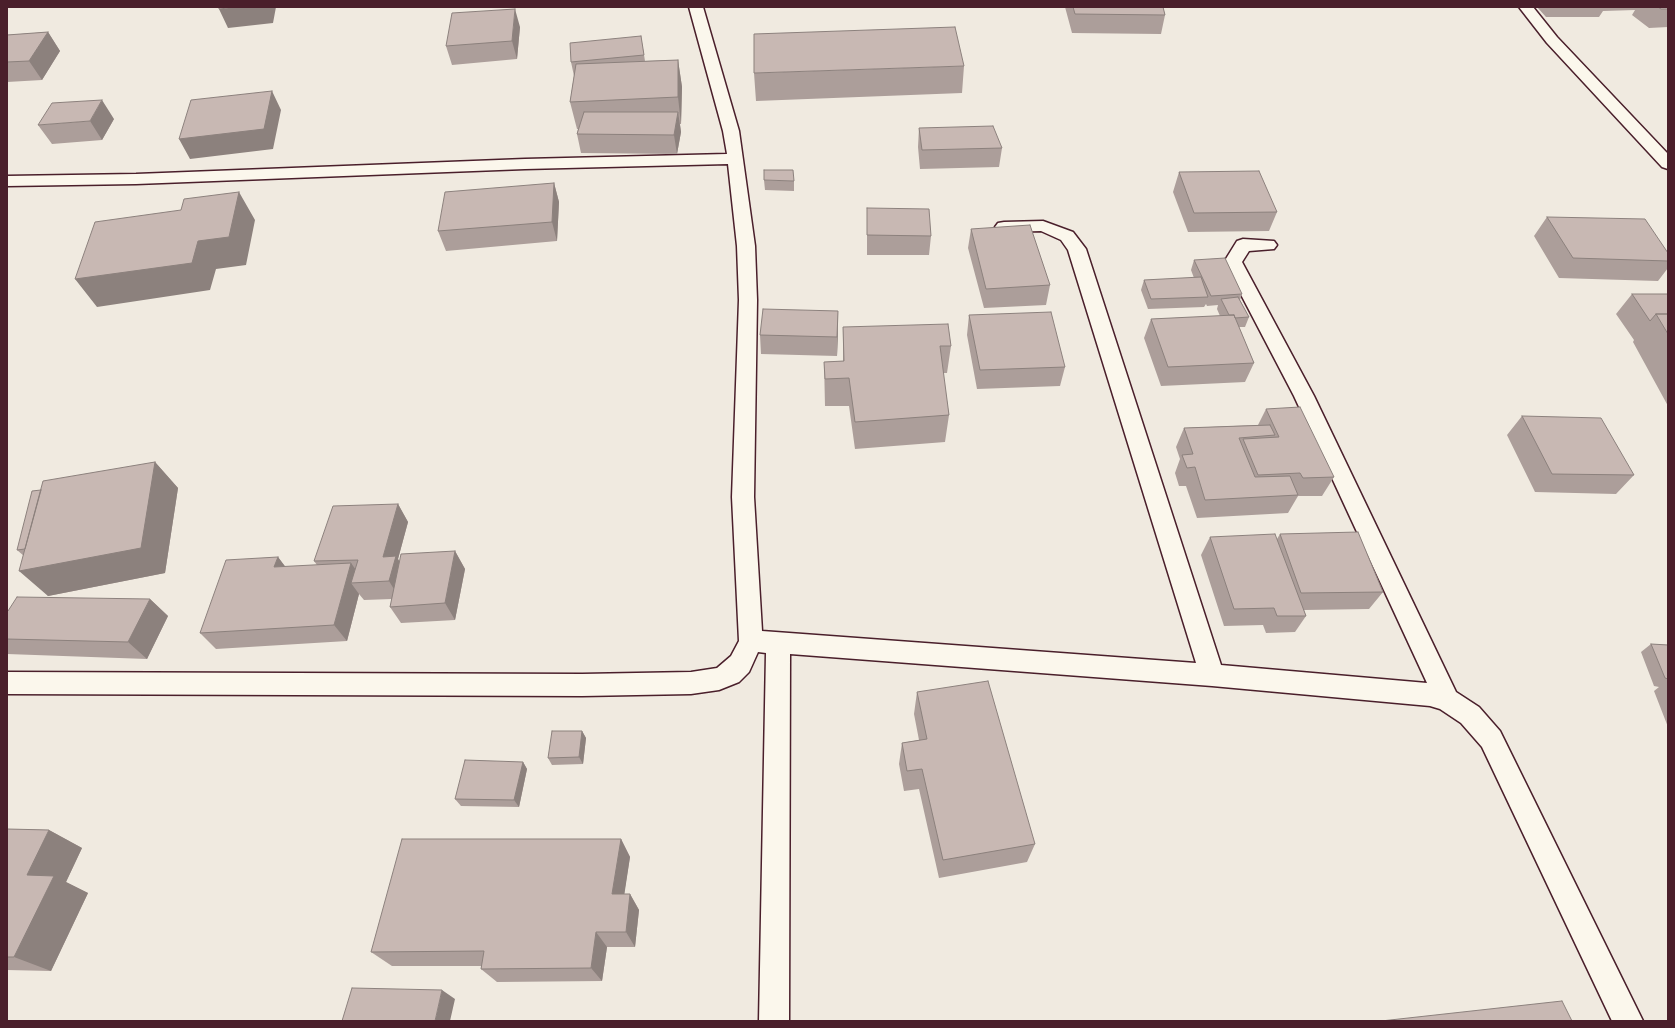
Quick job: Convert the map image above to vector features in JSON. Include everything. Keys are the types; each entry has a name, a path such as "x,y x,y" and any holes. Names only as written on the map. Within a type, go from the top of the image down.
{"street":[{"path":"7,683 463,685 691,683 720,679 730,674 740,664 751,641 743,497 748,308 747,262 736,159 731,131 696,7"},
{"path":"1526,7 1552,40 1668,164"},
{"path":"7,181 136,179 524,164 736,159"},
{"path":"1004,227 1043,226 1067,236 1077,248 1212,675"},
{"path":"1268,245 1243,245 1233,262 1304,396 1447,700"},
{"path":"751,641 1212,675 1430,695 1447,700 1470,715 1491,739 1628,1021"},
{"path":"774,1021 778,643"}],"building":[{"path":"219,7 237,7 219,9"},
{"path":"1073,7 1163,7 1165,15 1075,14"},
{"path":"1658,7 1668,7 1668,9 1661,9"},
{"path":"515,9 512,41 446,46 452,13"},
{"path":"955,27 964,66 754,73 754,34"},
{"path":"48,32 29,61 7,62 7,35"},
{"path":"641,36 644,55 571,62 570,43"},
{"path":"678,60 678,97 570,102 576,64"},
{"path":"272,91 264,129 179,139 191,100"},
{"path":"102,100 90,121 38,125 52,103"},
{"path":"584,112 678,112 674,135 577,134"},
{"path":"993,126 1002,148 922,150 919,128"},
{"path":"764,170 793,170 794,181 764,180"},
{"path":"1259,171 1277,212 1194,213 1179,172"},
{"path":"554,183 552,222 438,231 445,192"},
{"path":"239,192 229,237 198,241 192,263 75,279 95,222 181,210 184,199"},
{"path":"867,208 929,209 931,236 867,235"},
{"path":"1547,217 1645,219 1668,253 1668,261 1573,258"},
{"path":"1030,225 1050,285 986,289 971,229"},
{"path":"1225,258 1242,294 1211,296 1194,260"},
{"path":"1201,277 1208,297 1151,299 1144,280"},
{"path":"1632,294 1668,294 1668,314 1656,314 1650,321"},
{"path":"1238,297 1249,317 1235,318 1234,315 1229,315 1221,299"},
{"path":"763,309 838,311 837,337 760,335"},
{"path":"1051,312 1065,367 980,370 969,315"},
{"path":"1656,314 1668,314 1668,334"},
{"path":"1234,315 1254,363 1168,367 1151,319"},
{"path":"948,324 951,346 940,346 949,415 855,422 849,378 825,379 824,362 844,361 843,327"},
{"path":"1300,407 1334,477 1303,478 1300,473 1258,475 1243,439 1279,437 1266,409"},
{"path":"1522,416 1601,418 1634,475 1552,474"},
{"path":"1270,425 1275,435 1239,438 1255,477 1290,476 1298,495 1205,500 1195,467 1187,468 1182,455 1193,454 1184,428"},
{"path":"155,462 141,548 19,571 43,481"},
{"path":"41,490 25,549 17,550 32,491"},
{"path":"398,504 383,557 396,556 389,581 351,583 358,560 314,561 333,506"},
{"path":"1358,532 1383,592 1301,593 1280,534"},
{"path":"1275,534 1306,616 1277,616 1274,608 1234,609 1210,537"},
{"path":"455,551 445,603 390,607 401,554"},
{"path":"278,557 274,567 351,563 334,625 200,633 226,560"},
{"path":"17,597 150,599 128,642 7,639 7,611"},
{"path":"1651,644 1668,645 1668,679 1665,678"},
{"path":"988,681 1035,844 943,860 922,769 907,771 902,743 927,739 917,692"},
{"path":"552,731 582,731 579,757 548,758"},
{"path":"465,760 523,762 514,800 455,799"},
{"path":"7,829 49,830 27,875 54,876 14,957 7,957"},
{"path":"402,839 621,839 612,894 630,894 626,932 596,932 591,968 481,969 484,951 371,952"},
{"path":"352,988 442,990 435,1021 342,1021"},
{"path":"1562,1001 1572,1021 1381,1021"}]}
